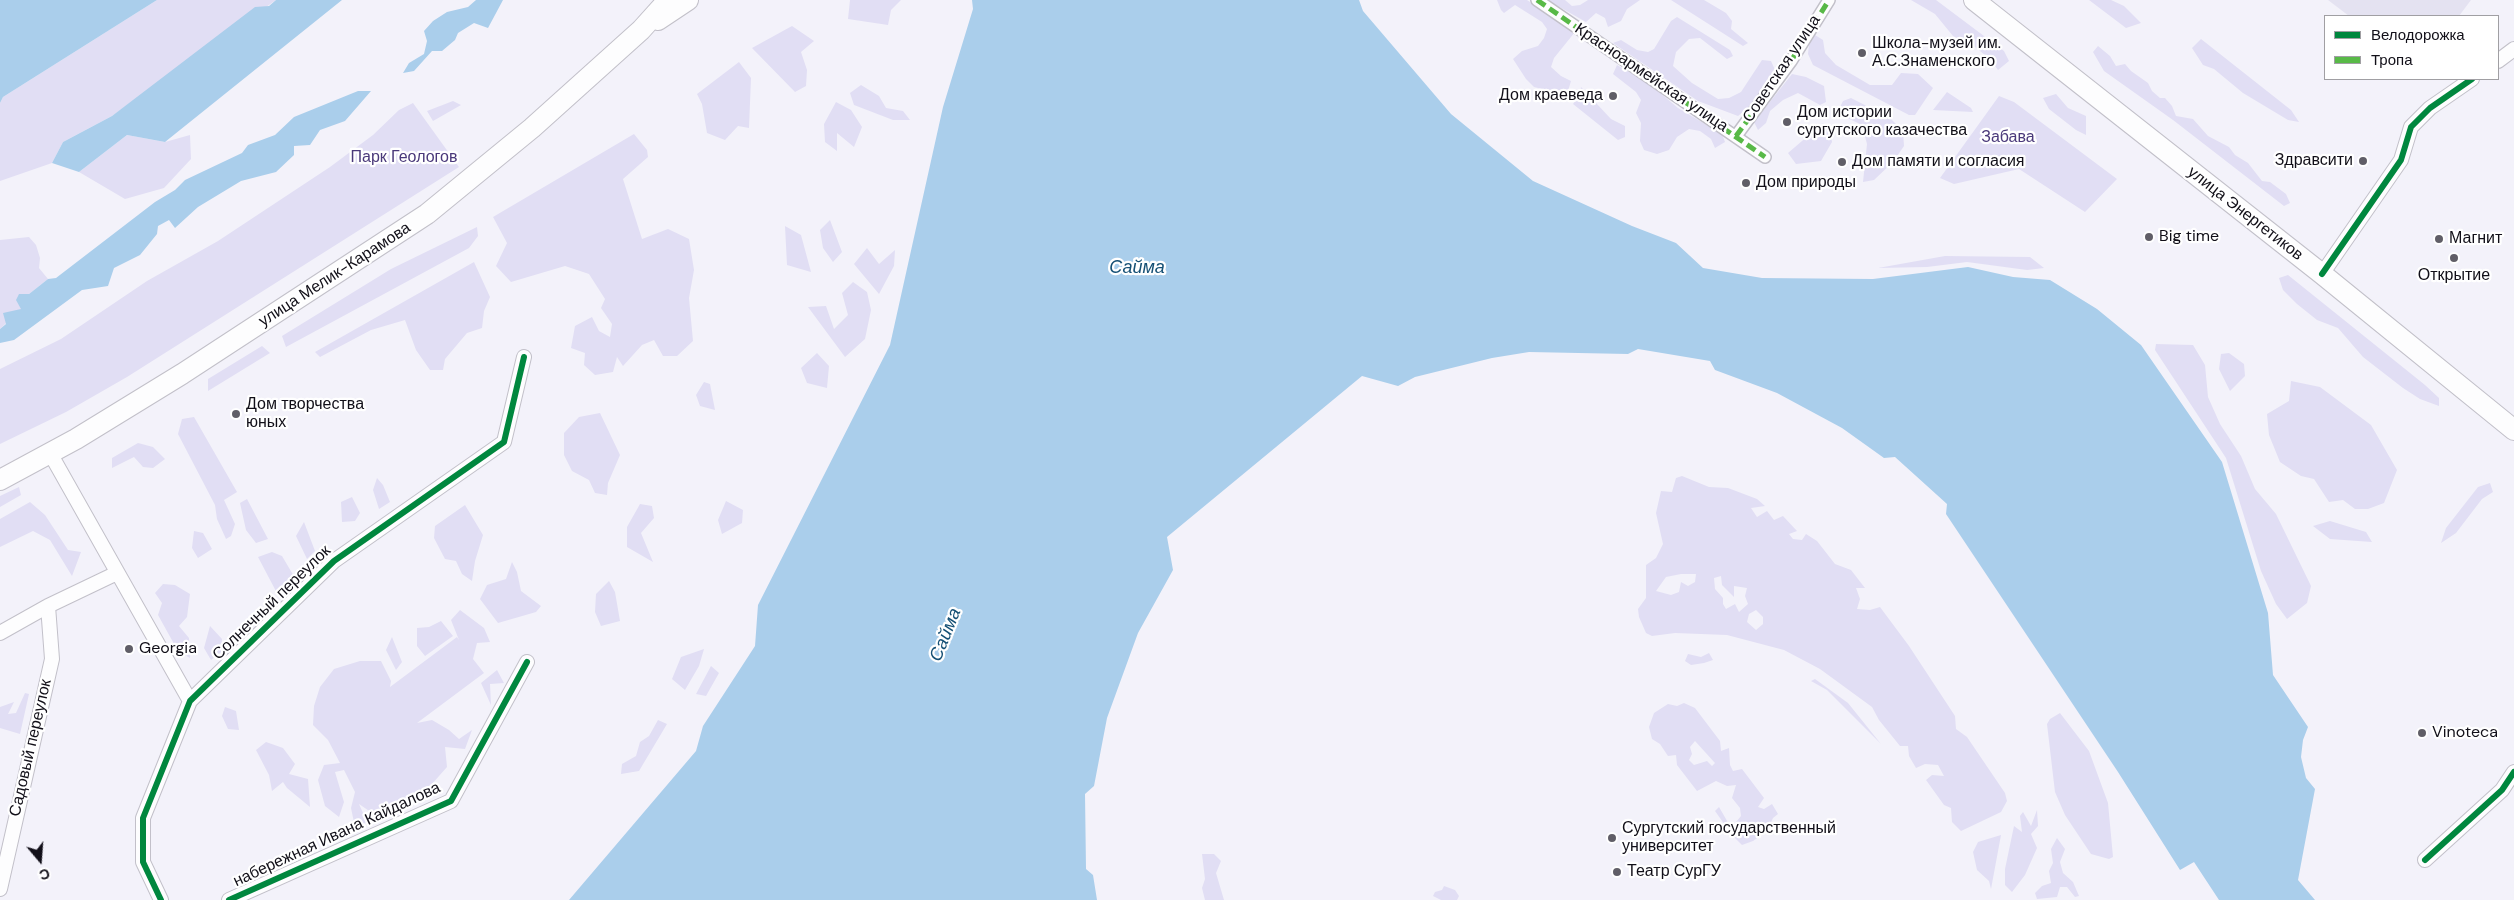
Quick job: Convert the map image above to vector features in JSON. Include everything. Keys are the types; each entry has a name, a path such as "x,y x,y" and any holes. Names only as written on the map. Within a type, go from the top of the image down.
{"main road":[{"name":"улица Мелик-Карамова","path":"0,480 50,453 182,374 420,219 532,128 641,30 668,0"},
{"name":"улица Мелик-Карамова","path":"641,30 688,0"},
{"name":"улица Энергетиков","path":"1974,0 2322,274 2514,430"}],"street":[{"name":"Красноармейская улица","path":"1537,0 1765,157"},
{"name":"Советская улица","path":"1736,136 1791,61 1828,0"},
{"path":"2499,60 2514,49"},
{"path":"2322,274 2400,160 2411,127 2430,108 2471,80"},
{"name":"Солнечный переулок","path":"162,900 143,862 143,818 190,701 334,561 504,442 524,357"},
{"path":"50,453 190,701"},
{"path":"0,633 48,606 117,573"},
{"name":"Садовый переулок","path":"0,889 52,659 48,606"},
{"name":"набережная Ивана Кайдалова","path":"228,900 451,801 527,662"},
{"path":"2425,860 2502,790 2514,772"}],"shaded area":[{"path":"2328,0 2471,0 2460,15 2348,15"}],"green space":[{"path":"157,0 276,0 112,116 63,142 52,163 0,181 0,103 3,97"},
{"path":"850,0 901,0 891,10 888,25 848,19"},
{"path":"1497,0 1527,0 1575,32 1554,58 1551,67 1561,76 1571,81 1568,91 1551,91 1534,87 1526,79 1513,59 1522,51 1538,46 1544,38 1547,29 1542,22 1515,5 1504,13"},
{"path":"1547,0 1565,0 1572,6 1580,5 1588,0 1640,0 1627,9 1621,21 1608,27 1605,18 1596,13 1586,22"},
{"path":"1671,0 1704,0 1726,13 1732,21 1731,29 1748,43 1743,46"},
{"path":"1911,0 1936,0 2004,51 2009,61 1998,70 1990,59 1975,47 1953,36 1935,14"},
{"path":"2089,0 2111,0 2124,6 2141,23 2126,28"},
{"path":"1677,17 1730,50 1733,56 1727,59 1700,38 1689,39 1676,52 1673,66 1692,83 1718,99 1729,98 1741,92 1762,60 1771,61 1775,70 1750,106 1738,116 1698,101 1613,43 1621,40 1637,50 1648,52 1654,49 1671,21"},
{"path":"792,26 814,41 801,52 807,70 806,86 795,92 752,48"},
{"path":"1815,35 1823,40 1825,53 1836,65 1870,85 1892,85 1901,73 1918,74 1933,88 1915,115 1909,115 1813,65 1808,54 1809,44"},
{"path":"2201,39 2291,110 2299,122 2288,120 2243,93 2214,69 2203,65 2192,48"},
{"path":"2098,46 2110,56 2116,66 2125,64 2131,71 2148,83 2152,91 2160,98 2165,98 2172,106 2176,116 2193,119 2208,136 2229,147 2235,155 2248,163 2262,181 2270,182 2286,194 2290,203 2284,206 2173,120 2104,71 2093,52"},
{"path":"739,62 751,78 749,128 738,126 725,140 707,133 702,104 697,94"},
{"path":"1617,65 1647,82 1678,108 1722,134 1725,142 1715,148 1711,139 1700,131 1689,129 1677,137 1669,150 1657,154 1644,150 1640,141 1641,123 1636,113 1641,100 1636,92 1613,74"},
{"path":"1792,74 1806,77 1824,86 1826,102 1820,105 1798,93 1783,100 1770,111 1766,123 1758,130 1754,122"},
{"path":"861,85 879,96 886,108 903,111 910,120 893,120 854,105 850,93"},
{"path":"1581,87 1611,119 1625,126 1625,137 1618,140 1573,104 1579,96"},
{"path":"1947,92 1971,108 1973,112 1933,110"},
{"path":"2056,94 2068,108 2086,116 2086,135 2076,130 2049,109 2043,98"},
{"name":"Забава","path":"1999,96 2014,102 2117,179 2085,212 2019,169 1954,184 1940,178"},
{"path":"1851,98 1890,118 1903,131 1904,146 1893,162 1874,180 1863,182 1867,144 1862,125 1837,113 1843,101"},
{"path":"453,101 461,105 433,121 427,111"},
{"path":"836,102 851,110 862,127 854,147 837,133 837,151 825,142 824,124"},
{"name":"Парк Геологов","path":"413,103 459,167 127,377 66,412 0,444 0,369 61,339 147,281 218,241 330,167 373,135 399,110"},
{"path":"1823,123 1830,130 1832,142 1821,161 1796,164 1788,153"},
{"path":"634,134 647,150 648,157 623,179 642,239 668,229 689,239 694,270 689,298 693,341 677,356 663,356 654,340 642,345 623,366 617,357 613,372 595,375 584,365 585,353 571,348 575,326 592,317 599,331 610,337 612,324 601,308 605,299 589,274 565,266 511,282 496,266 507,243 493,217"},
{"path":"127,135 165,142 190,135 191,159 164,188 125,199 79,172"},
{"path":"830,220 842,252 833,262 823,248 820,230"},
{"path":"785,226 801,235 811,272 787,265"},
{"path":"477,227 478,236 469,248 286,347 282,336 391,269"},
{"path":"29,237 36,245 40,258 39,268 48,279 29,294 21,309 0,329 0,240"},
{"path":"867,248 879,264 895,250 894,266 879,294 854,264"},
{"path":"1945,256 2030,257 2044,268 2027,270 1967,262 1927,267 1878,268"},
{"path":"474,262 490,297 484,311 482,328 467,333 445,359 443,370 430,370 416,350 405,320 371,330 320,357 315,352"},
{"path":"2288,275 2425,385 2439,398 2439,406 2420,399 2403,388 2363,357 2338,328 2317,320 2297,304 2283,290 2279,278"},
{"path":"853,282 867,292 871,310 865,339 845,357 808,307 826,306 834,329 848,315 842,293"},
{"path":"2156,344 2193,345 2205,365 2208,397 2220,424 2241,456 2255,489 2276,514 2311,586 2307,603 2287,619 2276,604 2261,571 2226,458 2155,350"},
{"path":"262,346 270,353 208,391 208,379"},
{"path":"817,353 829,366 827,388 807,383 801,368"},
{"path":"2229,353 2244,364 2245,376 2230,391 2219,369 2221,354"},
{"path":"2291,381 2320,387 2371,425 2397,470 2384,503 2368,509 2355,509 2343,500 2329,502 2314,479 2301,476 2280,462 2269,435 2267,414 2289,401"},
{"path":"704,382 710,384 715,410 700,406 696,395"},
{"path":"600,413 620,455 608,483 607,495 595,493 589,480 572,471 564,455 564,433 579,417"},
{"path":"194,417 237,492 224,500 235,524 231,536 226,539 217,519 215,505 178,434 182,419"},
{"path":"138,443 153,447 165,459 153,468 143,467 134,457 112,468 112,458"},
{"path":"1682,476 1709,487 1728,488 1757,499 1765,506 1751,508 1757,517 1767,511 1774,520 1783,516 1797,531 1789,534 1793,539 1802,540 1806,534 1817,541 1835,564 1851,570 1865,588 1856,588 1860,599 1857,609 1870,610 1880,607 1909,646 1955,716 1956,729 1967,737 2005,793 2007,801 2001,812 1961,831 1952,822 1951,808 1944,805 1926,780 1932,775 1944,776 1938,765 1925,764 1916,768 1909,756 1908,746 1900,746 1879,720 1872,707 1820,669 1784,650 1727,635 1675,633 1652,636 1646,633 1639,617 1638,609 1646,598 1646,565 1656,558 1663,544 1656,513 1661,491 1672,492 1676,478","holes":["1696,574 1695,582 1688,586 1681,582 1679,592 1671,595 1656,591 1666,577","1721,576 1722,585 1734,597 1734,586 1747,588 1745,596 1748,604 1739,612 1735,604 1726,609 1723,604 1723,598 1715,589 1714,578","1756,610 1763,617 1763,624 1756,630 1747,622 1749,614"]},
{"path":"377,478 383,485 390,502 379,509 373,490"},
{"path":"2490,483 2493,492 2482,499 2456,533 2441,543 2446,528 2478,487"},
{"path":"19,487 21,495 0,507 0,496"},
{"path":"352,497 360,513 355,521 342,522 341,502"},
{"path":"247,499 268,539 256,543 246,530 240,503"},
{"path":"726,501 743,510 742,523 722,534 718,520"},
{"path":"30,502 45,515 68,550 81,552 72,576 50,540 33,531 0,547 0,519"},
{"path":"640,504 652,506 654,518 641,533 653,562 627,547 627,527"},
{"path":"465,505 483,535 475,561 472,581 462,574 456,561 445,559 434,538 435,526"},
{"path":"2330,521 2366,532 2372,542 2330,539 2313,526"},
{"path":"304,522 315,551 307,559 296,536"},
{"path":"194,531 203,533 212,549 198,558 192,548"},
{"path":"272,552 282,556 295,578 278,595 258,557"},
{"path":"512,562 517,572 521,591 541,606 536,612 498,623 480,599 487,585 506,579"},
{"path":"609,581 615,592 620,621 601,626 595,612 596,594"},
{"path":"163,584 175,585 190,594 187,617 179,626 189,638 190,658 178,651 158,615 162,603 155,593"},
{"path":"460,610 484,628 490,642 477,643 473,659 484,673 417,723 432,720 449,730 459,739 472,730 465,749 445,747 447,767 416,802 378,817 359,804 367,822 355,827 351,808 355,792 344,770 335,772 344,802 339,817 325,806 318,780 324,765 340,763 328,740 313,725 314,706 320,687 334,669 360,661 381,661 391,681 390,687 457,637 459,640 451,620"},
{"path":"441,621 453,636 425,656 417,646 417,628 429,627"},
{"path":"210,626 222,639 221,652 211,660 204,648"},
{"path":"392,637 402,662 396,670 386,650"},
{"path":"704,649 699,666 685,690 672,679 681,657"},
{"path":"1709,653 1713,660 1691,665 1685,661 1688,654 1701,657"},
{"path":"711,666 719,673 706,696 696,694"},
{"path":"497,670 504,683 490,684 491,705 481,683"},
{"path":"1815,679 1848,703 1881,744 1827,690 1811,681"},
{"path":"25,693 29,694 20,734 0,728 0,707 14,702 8,714 16,713"},
{"path":"1684,703 1695,708 1720,741 1721,751 1729,748 1730,765 1733,771 1742,769 1764,798 1758,807 1764,809 1772,804 1778,814 1773,818 1767,831 1753,841 1742,845 1732,835 1715,811 1719,807 1730,826 1736,831 1736,822 1741,816 1740,808 1732,798 1736,785 1727,786 1716,781 1697,791 1677,765 1676,755 1668,756 1660,744 1652,739 1649,727 1654,713 1668,704 1677,706","holes":["1695,741 1715,763 1712,766 1707,761 1694,765 1689,760 1692,754 1690,747"]},
{"path":"225,707 236,711 239,730 228,729 222,716"},
{"path":"2060,713 2089,751 2108,803 2113,857 2109,859 2091,854 2065,815 2055,792 2047,724 2050,719"},
{"path":"658,720 667,724 639,771 621,774 622,764 636,756 640,742 649,736"},
{"path":"266,742 283,748 295,764 289,774 308,779 310,807 287,788 283,782 272,791 269,775 256,750"},
{"path":"2037,810 2038,826 2031,834 2037,848 2025,875 2012,892 2005,885 2005,869 2014,826 2022,832 2020,816 2023,812 2031,826"},
{"path":"2001,835 1991,889 1989,881 1977,870 1973,852 1978,842"},
{"path":"2057,838 2065,849 2060,862 2063,873 2073,882 2079,896 2075,897 2067,887 2060,887 2057,897 2037,899 2035,893 2042,886 2051,883 2049,871 2053,863 2051,849"},
{"path":"1202,854 1214,854 1221,861 1216,873 1224,900 1205,900 1202,888 1205,879"},
{"path":"1444,886 1455,890 1459,896 1457,900 1441,900 1433,896 1435,892 1442,890"}],"water":[{"path":"0,0 157,0 3,97 0,103"},
{"path":"276,0 342,0 165,142 127,135 79,172 52,163 63,142 112,116 255,7 269,6"},
{"path":"476,0 503,0 488,28 474,23 458,33 455,40 442,51 432,51 414,71 403,73 409,63 424,54 427,41 424,31 433,21 447,12 468,7"},
{"name":"Сайма","path":"972,0 1359,0 1363,11 1451,114 1533,181 1632,226 1676,243 1703,268 1762,278 1873,279 1968,267 2013,277 2050,280 2097,309 2141,345 2222,462 2268,613 2273,675 2308,727 2303,740 2301,757 2306,778 2315,789 2298,880 2315,900 2219,900 2194,862 2180,870 2118,772 1946,514 1947,504 1895,457 1884,458 1842,428 1777,393 1715,370 1710,361 1638,349 1628,354 1529,352 1492,358 1415,377 1398,386 1362,376 1167,537 1173,570 1138,633 1107,718 1094,786 1085,794 1086,869 1093,875 1097,900 569,900 696,751 703,726 755,646 758,605 890,345 943,107 973,9"},
{"path":"358,91 371,91 345,121 320,130 310,145 294,146 294,155 276,172 241,181 198,207 175,228 169,220 158,226 157,234 140,255 114,268 108,286 82,290 14,340 0,343 0,329 6,324 3,313 21,309 16,300 19,294 29,294 48,279 56,278 155,202 175,190 185,180 242,153 248,145 275,135 294,117"}],"marked path":[{"path":"1537,0 1765,157"},
{"path":"1736,136 1791,61 1829,0"}],"cycle path":[{"path":"2322,274 2401,160 2411,127 2430,108 2471,80"},
{"path":"161,900 143,862 143,818 190,701 334,561 504,442 524,357"},
{"path":"229,900 451,801 527,662"},
{"path":"2425,860 2502,790 2514,772"}],"place":[{"name":"Школа-музей им. А.С.Знаменского","path":"1862,53"},
{"name":"Дом краеведа","path":"1613,96"},
{"name":"Дом истории сургутского казачества","path":"1787,122"},
{"name":"Здравсити","path":"2363,161"},
{"name":"Дом памяти и согласия","path":"1842,162"},
{"name":"Дом природы","path":"1746,183"},
{"name":"Big time","path":"2149,237"},
{"name":"Магнит","path":"2439,239"},
{"name":"Открытие","path":"2454,258"},
{"name":"Дом творчества юных","path":"236,414"},
{"name":"Georgia","path":"129,649"},
{"name":"Vinoteca","path":"2422,733"},
{"name":"Сургутский государственный университет","path":"1612,838"},
{"name":"Театр СурГУ","path":"1617,872"}]}
